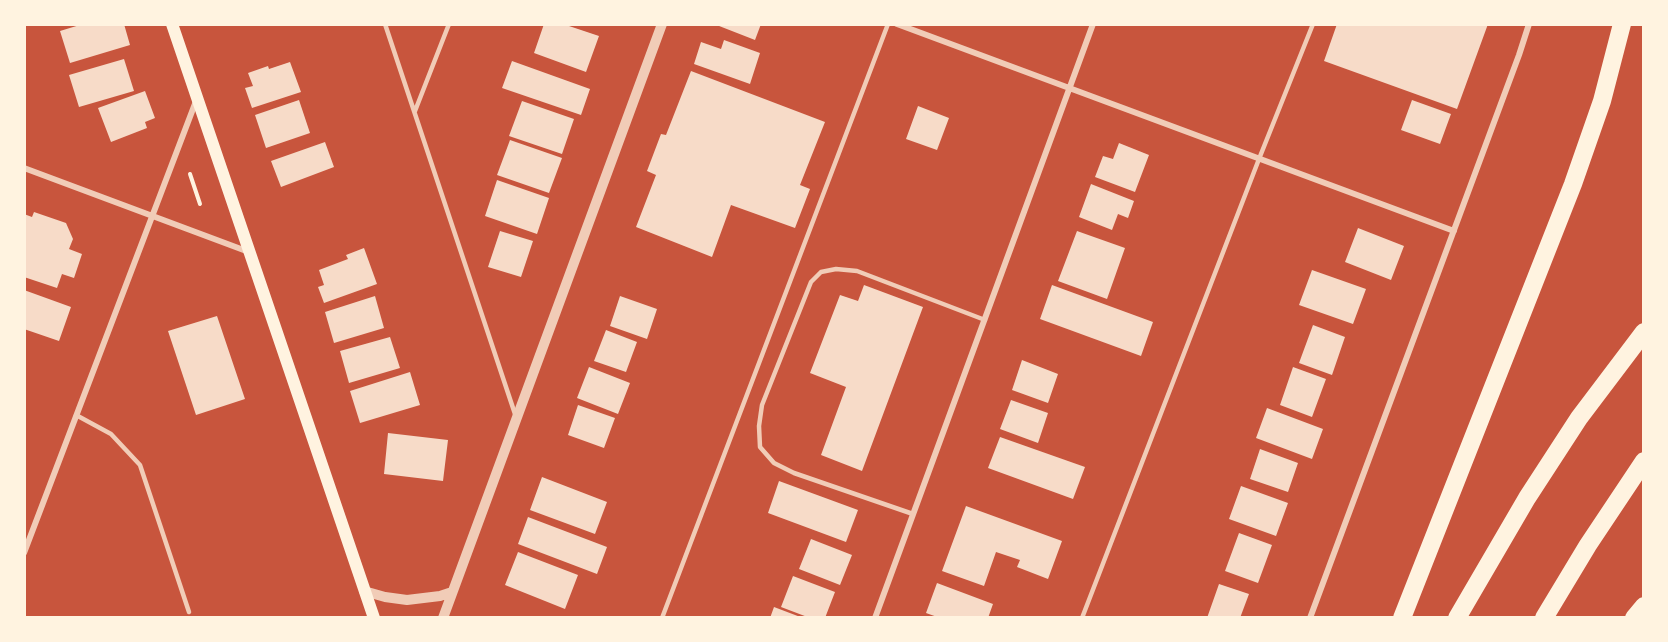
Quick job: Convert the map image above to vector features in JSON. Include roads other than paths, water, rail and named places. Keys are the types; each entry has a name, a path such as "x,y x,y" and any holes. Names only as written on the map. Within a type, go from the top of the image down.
{"highway":[{"path":"1402,618 1573,184 1602,101 1622,24"},
{"path":"1457,618 1527,498 1579,418 1644,332"},
{"path":"1544,618 1588,545 1644,460"},
{"path":"1634,618 1644,606"}],"main road":[{"path":"172,24 374,618"}],"street":[{"path":"443,618 662,24"},
{"path":"897,24 1454,231"},
{"path":"875,618 1094,24"},
{"path":"1310,618 1529,24"},
{"path":"24,553 198,97"},
{"path":"24,168 249,252"},
{"path":"364,591 407,600 440,596 452,592"}],"lane":[{"path":"386,24 516,419"},
{"path":"415,111 449,24"},
{"path":"662,618 888,24"},
{"path":"1082,618 1313,24"},
{"path":"913,514 794,473 774,463 760,447 759,426 762,405 811,282 821,272 836,269 856,271 985,320"},
{"path":"76,415 111,434 140,465 189,612"}]}
